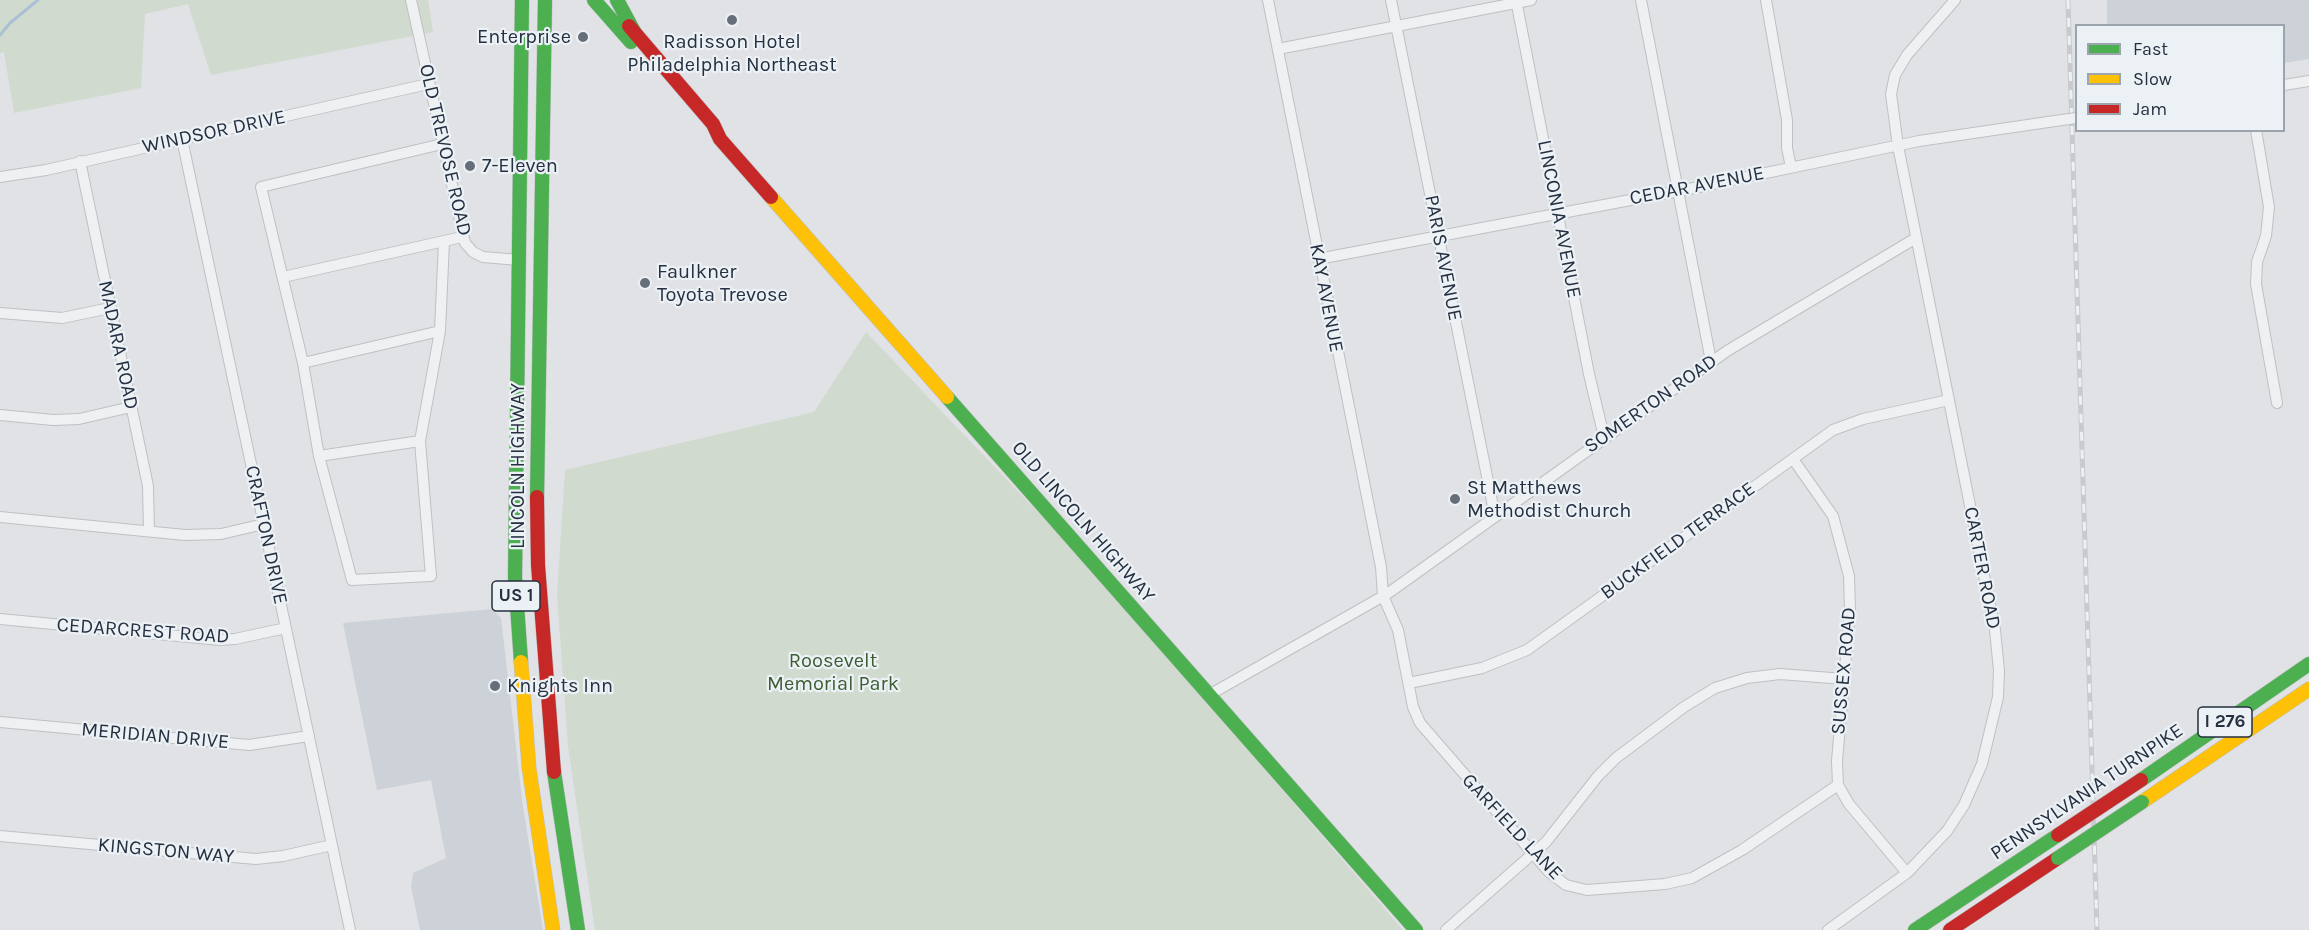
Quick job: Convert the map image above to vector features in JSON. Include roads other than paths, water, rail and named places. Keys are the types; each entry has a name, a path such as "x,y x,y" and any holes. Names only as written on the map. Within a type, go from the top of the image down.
{"main road":[{"name":"LINCOLN HIGHWAY","path":"522,0 515,577 529,768 553,930"},
{"name":"OLD LINCOLN HIGHWAY","path":"594,0 706,130 720,139 1416,930"},
{"name":"OLD LINCOLN HIGHWAY","path":"608,0 713,124 720,139"},
{"path":"617,0 636,35"},
{"name":"LINCOLN HIGHWAY","path":"546,1 536,457 537,565 552,756 578,930"},
{"name":"PENNSYLVANIA TURNPIKE","path":"1915,930 2141,780 2309,664"},
{"name":"PENNSYLVANIA TURNPIKE","path":"1950,930 2309,689"}],"street":[{"name":"OLD TREVOSE ROAD","path":"411,0 462,237 468,248 483,257 519,260"},
{"name":"KAY AVENUE","path":"1268,0 1381,567 1383,597"},
{"name":"PARIS AVENUE","path":"1391,0 1495,516"},
{"path":"1278,49 1531,0"},
{"path":"1641,0 1711,361"},
{"path":"1766,0 1787,120 1787,148 1791,167"},
{"name":"CARTER ROAD","path":"1828,930 1907,873 1947,831 1964,805 1982,764 1998,697 1999,671 1995,630 1898,146 1891,94 1895,75 1907,55 1955,0"},
{"name":"LINCONIA AVENUE","path":"1517,2 1589,374 1604,437"},
{"path":"2285,85 2309,81"},
{"name":"WINDSOR DRIVE","path":"0,177 428,84"},
{"name":"CEDAR AVENUE","path":"1318,259 1898,146 2075,118"},
{"path":"2256,132 2269,207 2266,236 2257,262 2256,284 2277,404"},
{"name":"CRAFTON DRIVE","path":"182,139 350,930"},
{"path":"442,144 261,187 303,363 319,456 352,580 431,576 420,441 440,331 444,241"},
{"name":"MADARA ROAD","path":"80,161 148,486 149,531"},
{"path":"283,277 462,237"},
{"name":"SOMERTON ROAD","path":"1209,695 1383,597 1711,361 1917,238"},
{"path":"0,313 62,318 110,308"},
{"path":"303,363 440,331"},
{"name":"BUCKFIELD TERRACE","path":"1408,683 1482,668 1517,655 1842,426 1949,400"},
{"path":"0,415 53,420 79,419 131,407"},
{"path":"319,456 420,441"},
{"name":"SUSSEX ROAD","path":"1793,459 1833,516 1845,557 1850,596 1837,761 1838,784"},
{"path":"0,518 209,535 264,524"},
{"name":"GARFIELD LANE","path":"1383,597 1398,630 1408,683 1420,723 1556,879 1578,889 1617,889 1679,881 1708,870 1838,784"},
{"name":"CEDARCREST ROAD","path":"0,619 220,640 286,628"},
{"path":"1446,930 1557,831 1598,776 1616,758 1708,692 1736,681 1770,675 1799,674 1844,679"},
{"name":"MERIDIAN DRIVE","path":"0,722 249,745 309,736"},
{"path":"1838,784 1849,804 1907,873"},
{"name":"KINGSTON WAY","path":"0,836 256,859 283,856 332,845"}],"waterway":[{"path":"0,35 10,23 38,0"}],"railway":[{"path":"2068,0 2097,930"}],"place":[{"name":"Radisson Hotel Philadelphia Northeast","path":"732,20"},
{"name":"Enterprise","path":"583,37"},
{"name":"7-Eleven","path":"470,166"},
{"name":"Faulkner Toyota Trevose","path":"645,283"},
{"name":"St Matthews Methodist Church","path":"1455,499"},
{"name":"Knights Inn","path":"495,686"}],"park label":[{"name":"Roosevelt Memorial Park","path":"833,672"}]}
